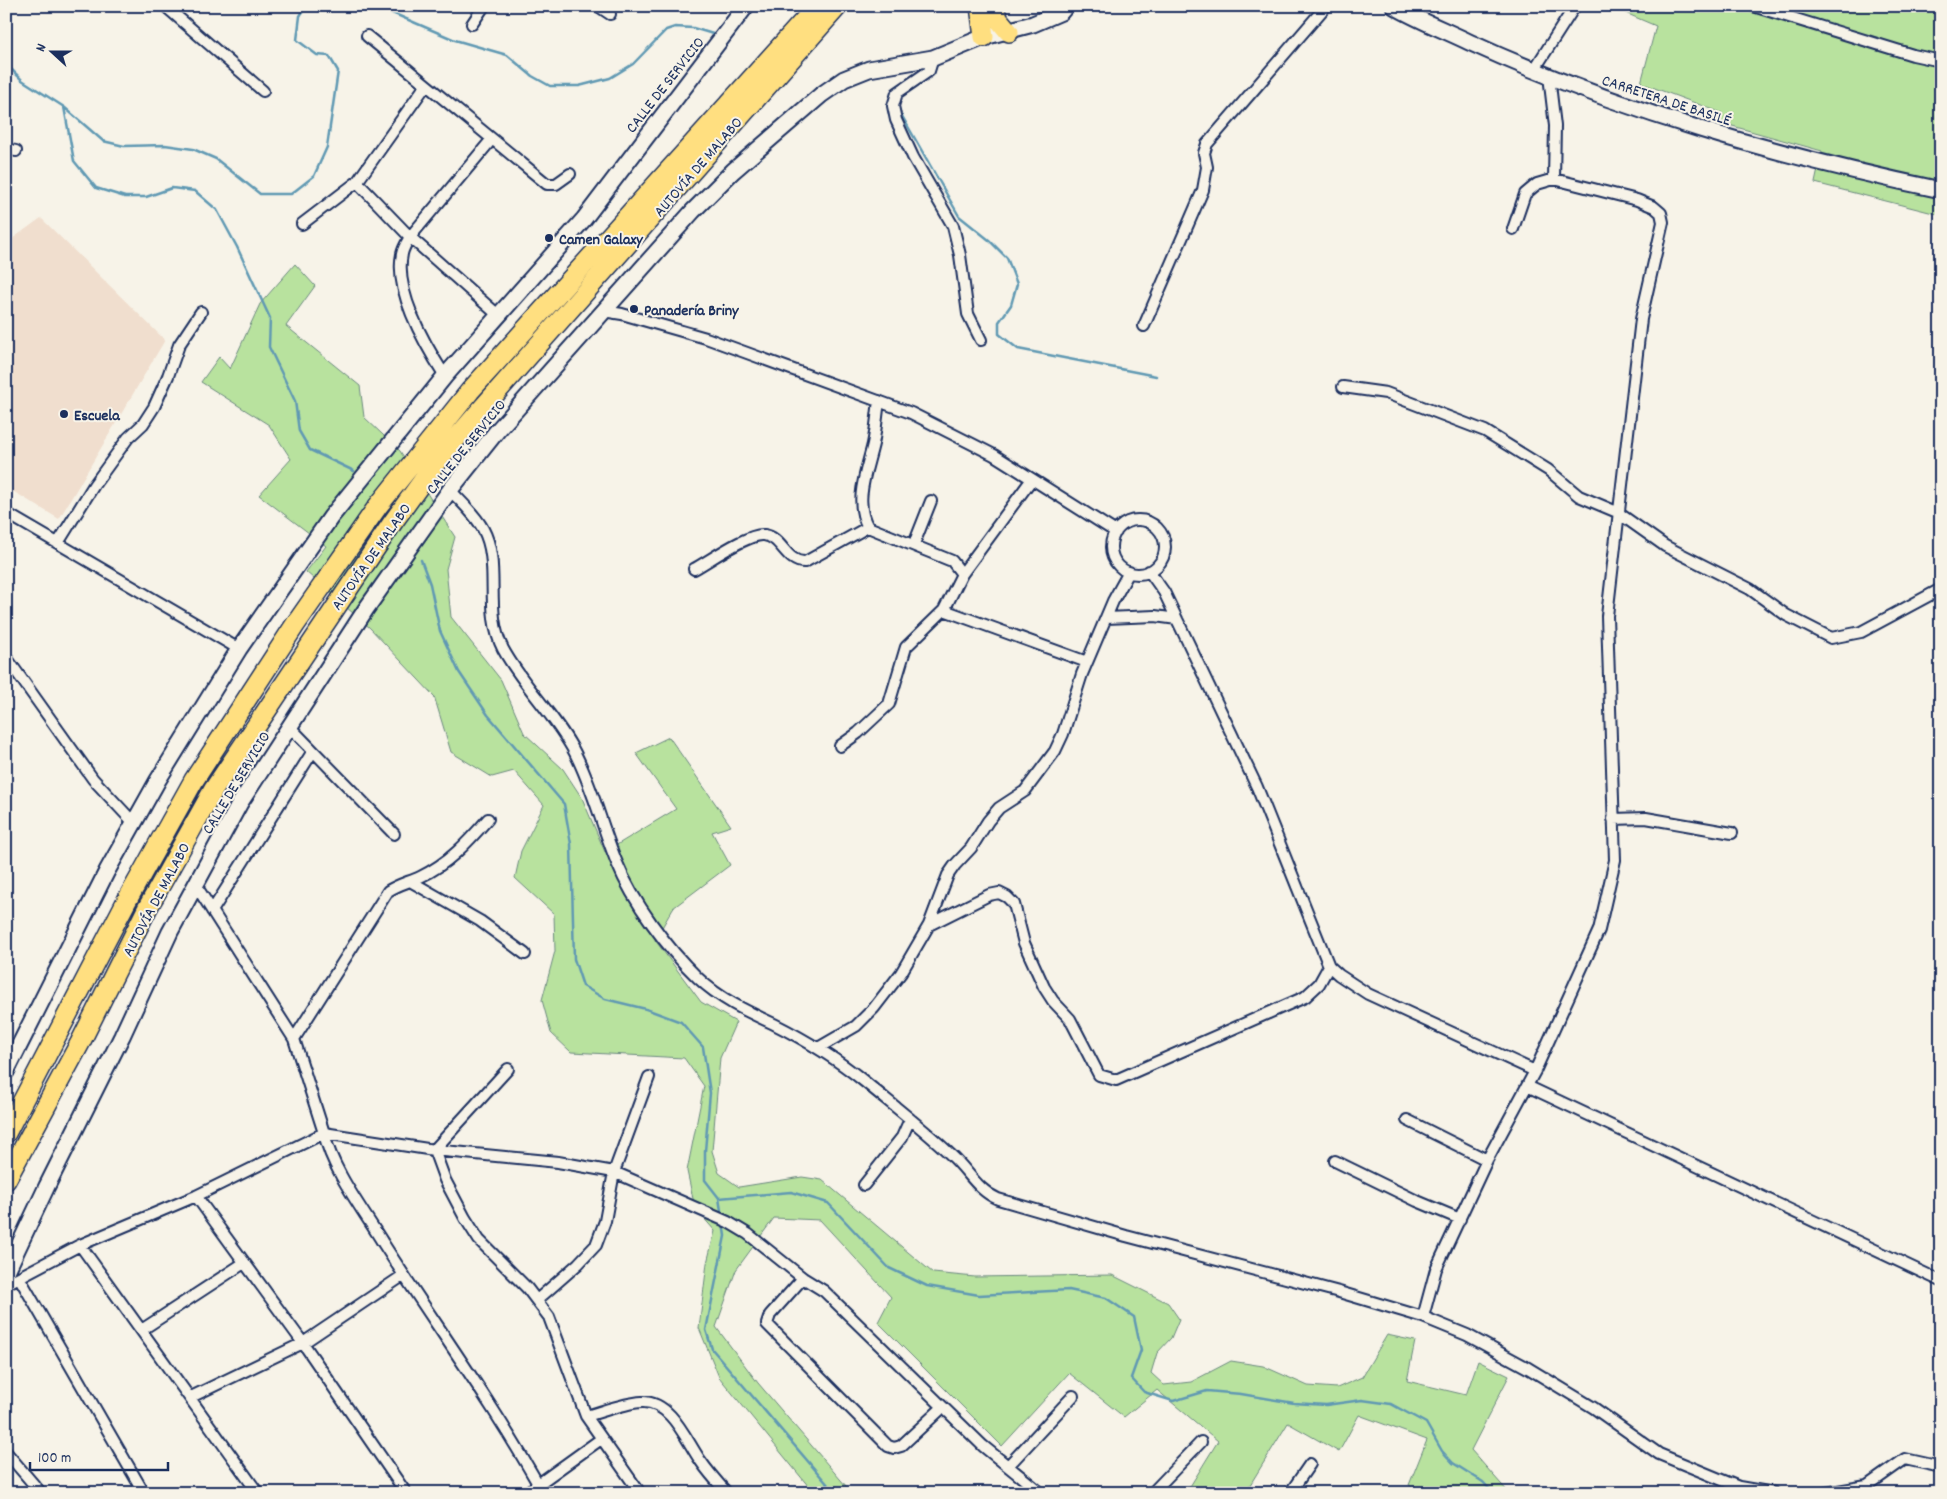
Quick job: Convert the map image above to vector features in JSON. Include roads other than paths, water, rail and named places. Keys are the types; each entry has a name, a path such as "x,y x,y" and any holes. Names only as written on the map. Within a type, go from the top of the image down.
{"highway":[{"name":"AUTOVÍA DE MALABO","path":"6,1133 126,902 194,780 295,625 378,506 470,391 817,6"},
{"name":"AUTOVÍA DE MALABO","path":"6,1180 80,1043 148,909 214,788 393,522 437,461 473,419 838,6"},
{"path":"980,6 984,37"},
{"path":"992,6 998,20 1009,32"}],"street":[{"path":"165,6 263,91"},
{"path":"472,24 484,6"},
{"path":"598,6 610,14"},
{"name":"CALLE DE SERVICIO","path":"6,1072 107,871 239,649 331,517 445,376 584,219 746,6"},
{"name":"CALLE DE SERVICIO","path":"12,1275 195,884 240,803 366,609 450,490 497,431 693,211 726,177 821,95 844,79 869,68 933,58 984,37 1009,32 1061,12 1066,6"},
{"path":"1144,326 1203,190 1207,167 1204,153 1207,144 1326,6"},
{"name":"CARRETERA DE BASILÉ","path":"1394,6 1414,17 1549,76 1727,137 1811,161 1941,190"},
{"path":"1534,70 1575,6"},
{"path":"1753,6 1914,56 1941,61"},
{"path":"367,36 546,184 556,184 570,174"},
{"path":"933,58 929,71 897,93 893,106 896,120 913,157 953,226 960,255 968,314 981,340"},
{"path":"1549,76 1556,126 1554,180"},
{"path":"302,224 357,182 426,85"},
{"path":"445,376 425,346 403,288 402,254 410,237 492,139"},
{"path":"1423,1317 1436,1269 1487,1160 1535,1071 1599,930 1615,860 1607,616 1617,512 1641,319 1663,222 1661,213 1654,207 1637,200 1554,180 1537,184 1525,194 1513,229"},
{"path":"357,182 410,237 498,315"},
{"path":"607,306 622,314 706,338 879,401 942,428 994,455 1116,532"},
{"path":"58,543 94,485 128,438 143,424 154,407 179,345 201,312"},
{"path":"1342,387 1386,394 1485,431 1548,470 1579,496 1617,512 1664,546 1750,589 1786,615 1831,638 1861,632 1941,589"},
{"path":"879,401 873,443 863,478 862,517 868,527 914,544 952,561 962,574"},
{"path":"840,746 858,733 889,704 906,646 944,610 962,574 1032,479"},
{"path":"450,490 473,514 484,530 491,560 492,609 502,646 574,752 598,809 617,864 632,893 673,951 699,978 746,1013 774,1024 818,1048 855,1074 953,1156 986,1194 1126,1236 1339,1292 1423,1317 1467,1335 1528,1368 1594,1408 1659,1454 1739,1487 1774,1493"},
{"path":"914,544 931,501"},
{"path":"6,513 239,649"},
{"path":"1135,520 1150,522 1162,534 1165,551 1156,566 1149,571 1129,572 1116,562 1113,555 1112,547 1116,532 1128,522 1135,520"},
{"path":"694,569 750,538 763,534 773,537 794,560 804,562 868,527"},
{"path":"1149,571 1164,592 1257,787 1329,966 1339,976 1368,994 1535,1071"},
{"path":"818,1048 856,1026 874,1008 901,973 929,925 948,875 955,865 971,848 988,821 999,808 1025,791 1055,751 1113,601 1129,572"},
{"path":"944,610 1088,662"},
{"path":"1106,618 1155,616 1177,619"},
{"path":"6,657 93,779 134,824"},
{"path":"289,726 394,834"},
{"path":"212,910 312,751"},
{"path":"1613,819 1646,818 1732,833"},
{"path":"294,1038 388,892 398,885 444,863 465,846 488,820"},
{"path":"410,880 480,920 525,954"},
{"path":"195,884 294,1038 328,1149 404,1275 466,1368 541,1488"},
{"path":"929,925 989,895 999,893 1007,897 1014,904 1024,943 1044,987 1053,1001 1070,1020 1099,1075 1116,1080 1306,997 1319,984 1329,966"},
{"path":"434,1150 508,1069"},
{"path":"537,1300 578,1264 596,1245 605,1221 614,1172 648,1077"},
{"path":"1527,1086 1941,1281"},
{"path":"864,1185 902,1136 910,1119"},
{"path":"1406,1120 1487,1160"},
{"path":"6,1284 12,1275 196,1196 324,1133 434,1150 558,1162 614,1172 728,1222 748,1234 803,1278 824,1291 983,1446 1041,1493"},
{"path":"434,1150 445,1180 479,1240 537,1300 549,1317 558,1336 586,1416 640,1493"},
{"path":"1335,1160 1417,1201 1460,1219"},
{"path":"196,1196 303,1343 406,1493"},
{"path":"80,1246 142,1329 258,1493"},
{"path":"142,1329 244,1263"},
{"path":"12,1275 144,1493"},
{"path":"191,1397 303,1343 404,1275"},
{"path":"803,1278 770,1315 767,1324 888,1446 894,1448 901,1446 943,1407"},
{"path":"1008,1466 1073,1396"},
{"path":"586,1416 644,1402 656,1405 666,1411 700,1461 727,1493"},
{"path":"526,1493 541,1488 601,1439"},
{"path":"1152,1493 1201,1442"},
{"path":"6,1452 41,1493"},
{"path":"1826,1493 1867,1489 1905,1459 1941,1467"},
{"path":"1290,1493 1310,1464"}],"waterway":[{"path":"6,64 22,80 64,107 103,141 124,146 165,145 193,149 216,159 260,194 291,194 314,176 327,147 338,71 329,56 317,55 297,40 300,16 306,6"},
{"path":"376,6 455,40 507,55 532,76 550,86 579,86 610,78 633,64 666,30 675,27 693,28 713,34"},
{"path":"64,107 74,161 96,188 125,197 146,197 172,188 195,191 217,210 237,247 270,318 269,347 295,401 299,431 310,450 354,471"},
{"path":"902,116 959,216 989,240 1007,258 1017,284 1011,305 999,322 999,334 1018,349 1156,376"},
{"path":"421,560 430,584 440,631 459,672 488,715 564,804 571,844 574,959 583,986 605,999 646,1009 681,1022 703,1047 710,1093 705,1151 705,1180 719,1198 791,1192 828,1203 889,1268 927,1286 979,1295 1069,1290 1106,1298 1134,1317 1141,1350 1131,1378 1144,1392 1173,1401 1207,1391 1241,1394 1294,1403 1326,1405 1362,1400 1391,1404 1426,1423 1442,1451 1453,1463 1483,1482 1493,1493"},
{"path":"719,1198 722,1217"},
{"path":"723,1222 725,1236 706,1330 712,1349 835,1493"}],"place":[{"name":"Camen Galaxy","path":"549,238"},
{"name":"Panadería Briny","path":"634,309"},
{"name":"Escuela","path":"64,414"}]}
